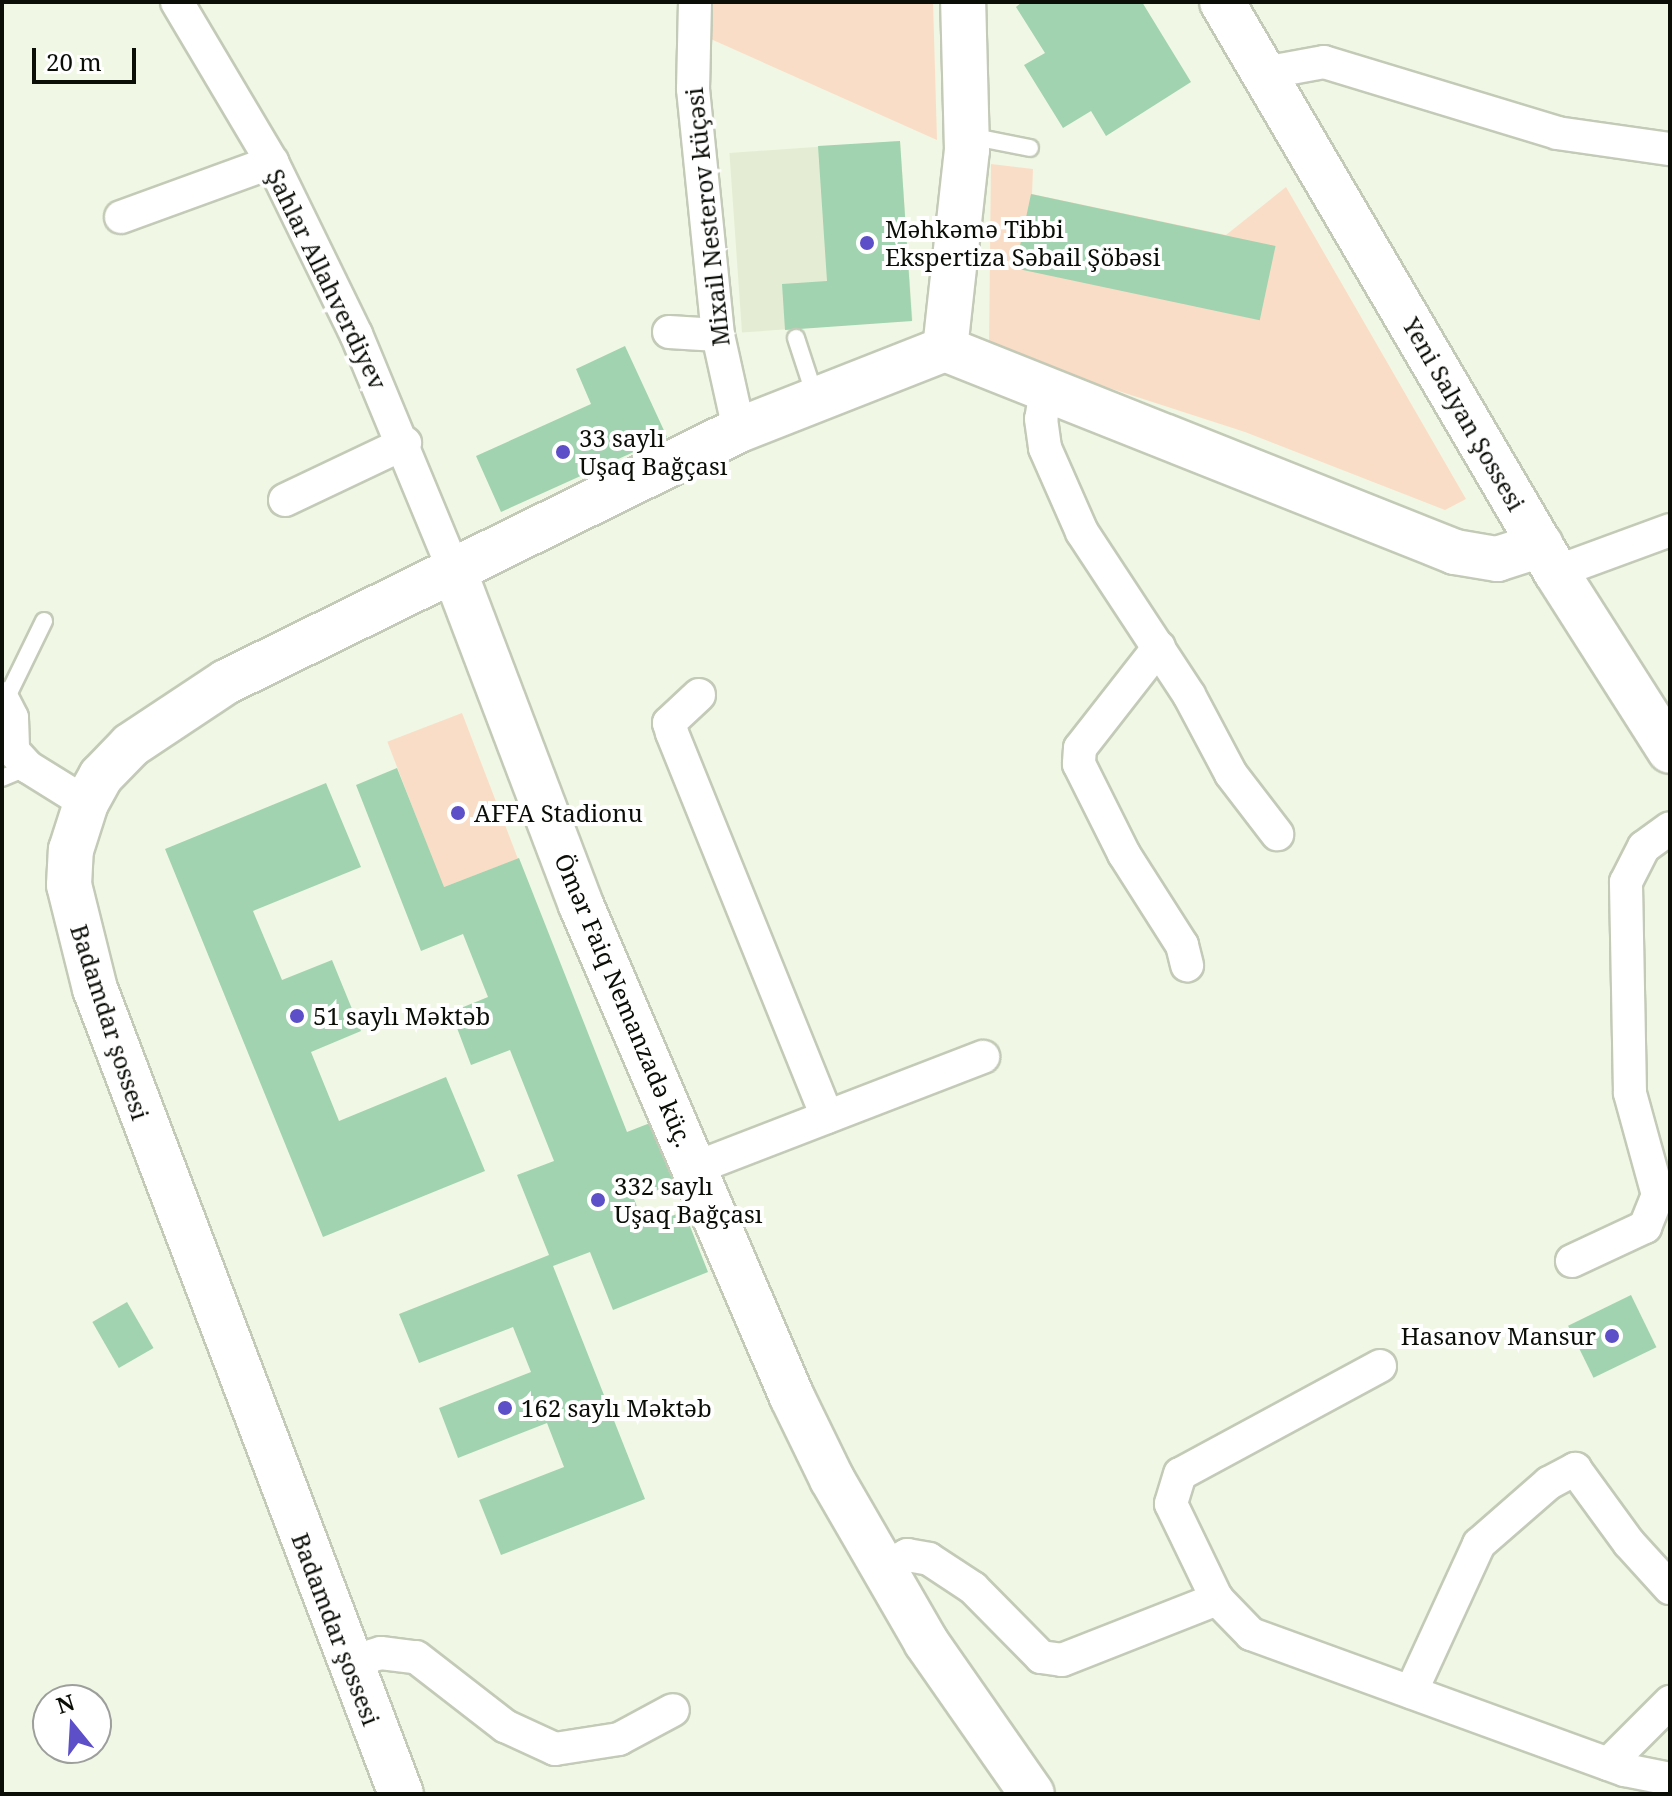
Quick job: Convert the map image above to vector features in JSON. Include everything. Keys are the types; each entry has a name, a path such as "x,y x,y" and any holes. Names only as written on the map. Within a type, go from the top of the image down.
{"main road":[{"path":"963,2 967,136 945,349 1455,552 1497,559 1548,558"},
{"name":"Yeni Salyan Şossesi","path":"1222,2 1548,558 1670,751"},
{"name":"Badamdar şossesi","path":"401,1794 348,1663 95,989 69,885 71,850 86,803 101,776 131,745 179,709 453,568 739,430 815,396 945,349"},
{"name":"Ömər Faiq Nemanzadə küç.","path":"453,568 581,905 792,1397 882,1569 926,1642 1032,1794"}],"street":[{"name":"Şahlar Allahverdiyev","path":"177,2 272,162 405,443 453,568"},
{"name":"Mixail Nesterov küçəsi","path":"695,2 693,89 718,335 739,430"},
{"path":"1264,73 1324,62 1557,133 1670,149"},
{"path":"121,217 272,162"},
{"path":"669,332 718,335"},
{"path":"1046,389 1041,419 1045,448 1082,532 1159,647 1231,774 1277,834"},
{"path":"285,500 405,443"},
{"path":"1548,558 1670,530"},
{"path":"1159,647 1080,748 1079,764 1124,854 1182,945 1187,965"},
{"path":"699,695 669,723 672,733 827,1117"},
{"path":"3,699 12,718 11,757 86,803"},
{"path":"1572,1261 1645,1227 1658,1195 1630,1093 1626,882 1644,847 1670,828"},
{"path":"695,1168 983,1057"},
{"path":"1380,1366 1180,1474 1171,1504 1217,1599 1251,1634 1608,1764 1670,1779"},
{"path":"1411,1692 1479,1544 1549,1483 1575,1469 1629,1543 1670,1588"},
{"path":"882,1569 907,1555 929,1559 973,1588 1041,1657 1062,1660 1217,1599"},
{"path":"348,1663 381,1653 416,1657 505,1726 555,1749 619,1739 673,1710"},
{"path":"1608,1764 1670,1702"}],"lane":[{"path":"967,136 1030,148"},
{"path":"796,338 815,396"},
{"path":"3,699 44,621"}],"shaded area":[{"path":"707,2 933,2 937,140 704,36"},
{"path":"900,141 913,321 742,332 729,153"},
{"path":"991,164 1033,169 1032,194 1226,235 1286,187 1466,499 1445,510 1245,432 989,349"},
{"name":"AFFA Stadionu","path":"462,713 518,859 443,887 387,742"}],"building":[{"path":"1022,2 1142,2 1191,82 1106,136 1091,111 1063,128 1024,65 1045,53 1016,7"},
{"path":"900,141 912,321 785,330 782,284 827,281 818,146"},
{"path":"1031,194 1276,246 1260,320 1015,268"},
{"path":"625,346 667,437 501,512 476,456 591,404 576,369"},
{"path":"397,768 444,887 519,858 627,1132 650,1123 674,1184 634,1199 645,1227 684,1211 708,1272 613,1310 590,1252 553,1266 645,1499 501,1555 479,1500 564,1467 547,1423 458,1458 439,1408 531,1372 513,1327 419,1363 399,1314 549,1255 517,1175 554,1161 510,1050 471,1065 451,1012 488,997 463,934 421,951 356,785"},
{"path":"326,783 361,867 253,911 282,980 332,960 361,1031 311,1052 339,1121 446,1077 485,1171 323,1237 165,849"},
{"name":"Hasanov Mansur","path":"1631,1295 1656,1347 1594,1378 1568,1326"},
{"path":"127,1302 154,1348 119,1368 92,1322"}],"place":[{"name":"Məhkəmə Tibbi Ekspertiza Səbail Şöbəsi","path":"867,243"},
{"name":"33 saylı Uşaq Bağçası","path":"563,452"},
{"name":"AFFA Stadionu","path":"458,813"},
{"name":"51 saylı Məktəb","path":"297,1016"},
{"name":"332 saylı Uşaq Bağçası","path":"598,1200"},
{"name":"Hasanov Mansur","path":"1612,1336"},
{"name":"162 saylı Məktəb","path":"505,1408"}]}
